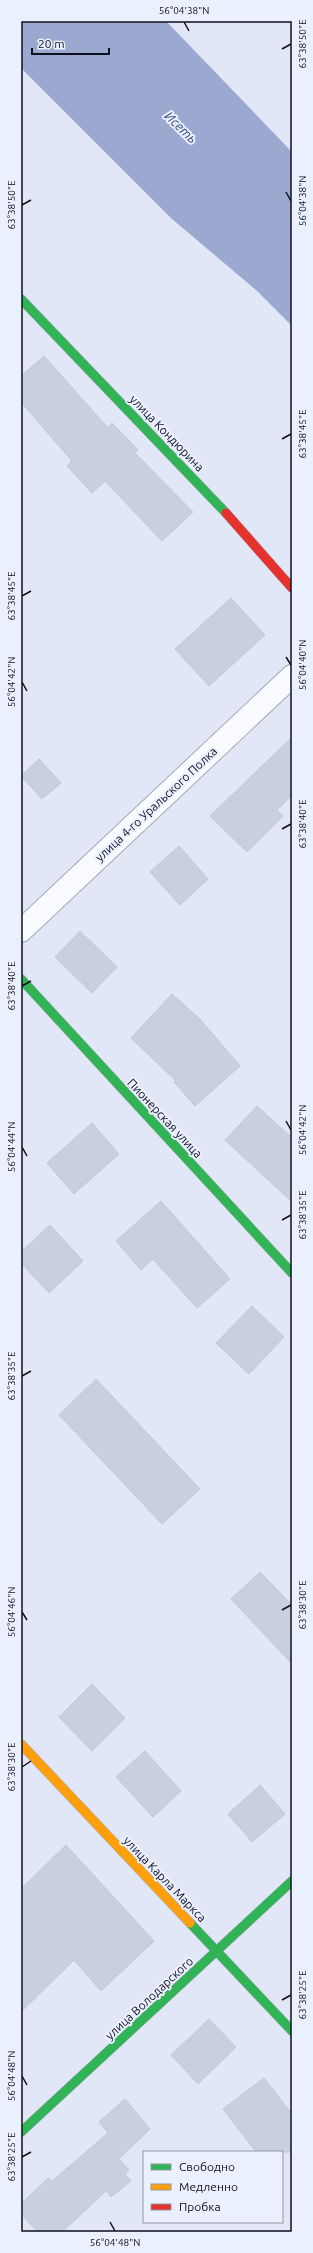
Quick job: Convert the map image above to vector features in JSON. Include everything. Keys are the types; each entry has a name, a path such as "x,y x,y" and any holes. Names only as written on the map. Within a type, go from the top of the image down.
{"street":[{"name":"улица Кондюрина","path":"21,299 198,482 292,588"},
{"name":"улица 4-го Уральского Полка","path":"21,931 292,676"},
{"name":"Пионерская улица","path":"21,979 292,1273"},
{"name":"улица Карла Маркса","path":"21,1744 292,2031"},
{"name":"улица Володарского","path":"21,2132 292,1881"}],"water":[{"name":"Исеть","path":"21,21 166,21 292,152 292,326 256,290 172,219 21,68"}],"building":[{"path":"44,356 108,428 112,423 138,450 135,453 193,512 162,541 105,481 92,493 67,466 72,461 21,402 21,376"},
{"path":"231,598 265,635 209,686 175,649"},
{"path":"292,737 292,795 277,810 283,816 247,852 210,816"},
{"path":"39,759 61,783 42,799 21,776"},
{"path":"179,846 208,879 180,905 150,872"},
{"path":"80,931 117,967 92,993 55,957"},
{"path":"172,994 200,1019 240,1066 195,1106 174,1082 176,1081 131,1038"},
{"path":"257,1106 292,1138 292,1202 225,1140"},
{"path":"92,1123 119,1154 74,1194 47,1163"},
{"path":"161,1201 230,1279 197,1308 153,1259 141,1270 116,1241"},
{"path":"50,1225 83,1261 49,1293 21,1263 21,1252"},
{"path":"252,1306 284,1337 249,1374 216,1343"},
{"path":"96,1379 200,1489 162,1524 59,1415"},
{"path":"260,1572 292,1605 292,1664 231,1599"},
{"path":"92,1684 125,1718 92,1751 59,1717"},
{"path":"145,1751 181,1791 153,1817 116,1777"},
{"path":"260,1785 285,1814 252,1842 228,1814"},
{"path":"66,1845 154,1941 101,1991 74,1960 21,2012 21,1889"},
{"path":"209,2019 236,2047 198,2084 171,2055"},
{"path":"264,2078 292,2114 292,2152 255,2151 223,2109"},
{"path":"125,2099 150,2129 119,2159 129,2170 125,2174 131,2181 111,2197 106,2191 62,2232 38,2232 21,2214 21,2204 48,2178 52,2181 108,2133 99,2122"}],"traffic: fast":[{"path":"21,299 226,513"},
{"path":"21,979 292,1273"},
{"path":"21,2132 292,1881"},
{"path":"190,1923 292,2031"}],"traffic: slow":[{"path":"21,1744 190,1923"}],"traffic: jam":[{"path":"226,513 292,588"}]}
